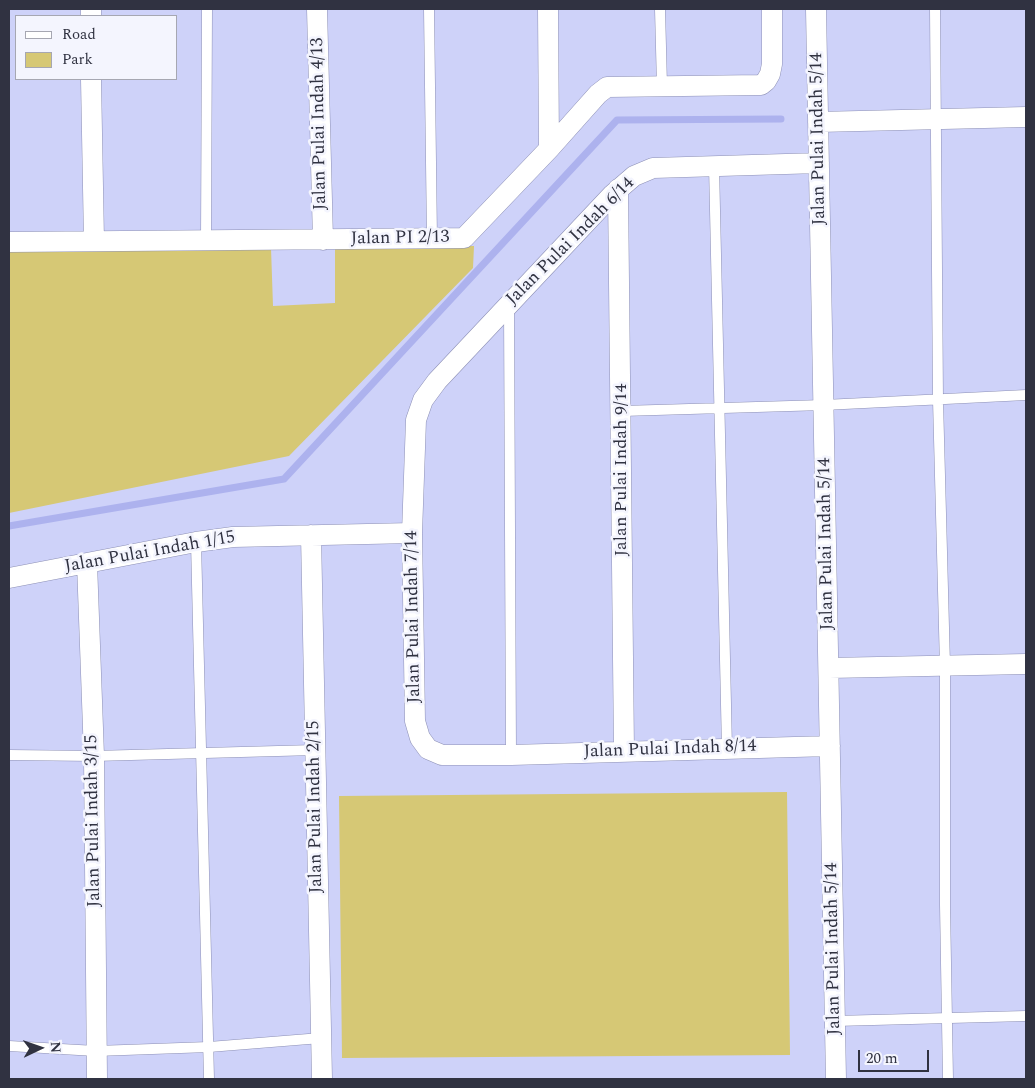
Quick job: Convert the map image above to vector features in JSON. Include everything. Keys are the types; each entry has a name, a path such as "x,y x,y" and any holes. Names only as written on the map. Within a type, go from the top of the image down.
{"street":[{"name":"Jalan Pulai Indah 4/13","path":"318,9 323,240"},
{"path":"548,9 549,149"},
{"name":"Jalan PI 2/13","path":"9,242 464,238 549,149 598,94 607,87 761,85 770,74 772,64 772,9"},
{"name":"Jalan Pulai Indah 5/14","path":"816,9 836,1079"},
{"path":"92,80 94,241"},
{"path":"818,122 1026,117"},
{"name":"Jalan Pulai Indah 6/14","path":"423,400 436,381 618,190 634,176 653,168 819,163"},
{"name":"Jalan Pulai Indah 9/14","path":"618,190 622,411 624,752"},
{"name":"Jalan Pulai Indah 7/14","path":"423,400 416,420 412,533 415,721 420,738 428,750 442,755 511,755"},
{"name":"Jalan Pulai Indah 1/15","path":"9,578 196,542 233,537 412,533"},
{"name":"Jalan Pulai Indah 2/15","path":"311,535 322,1079"},
{"name":"Jalan Pulai Indah 3/15","path":"87,563 94,756 97,1079"},
{"path":"829,668 1026,664"},
{"name":"Jalan Pulai Indah 8/14","path":"511,755 830,746"}],"lane":[{"path":"206,241 207,9"},
{"path":"429,9 432,239"},
{"path":"660,9 662,86"},
{"path":"934,9 938,400 945,666 945,905 948,1079"},
{"path":"714,166 727,749"},
{"path":"509,304 511,755"},
{"path":"622,411 824,405 1026,395"},
{"path":"196,542 209,1079"},
{"path":"9,755 94,756 315,750"},
{"path":"835,1021 1026,1016"},
{"path":"9,1046 96,1051 321,1038"}],"green space":[{"path":"474,246 473,268 289,456 9,513 9,252 271,248 273,306 335,303 335,249"},
{"path":"787,792 790,1055 342,1058 339,796"}],"waterway":[{"path":"9,526 284,479 617,120 781,119"}]}
